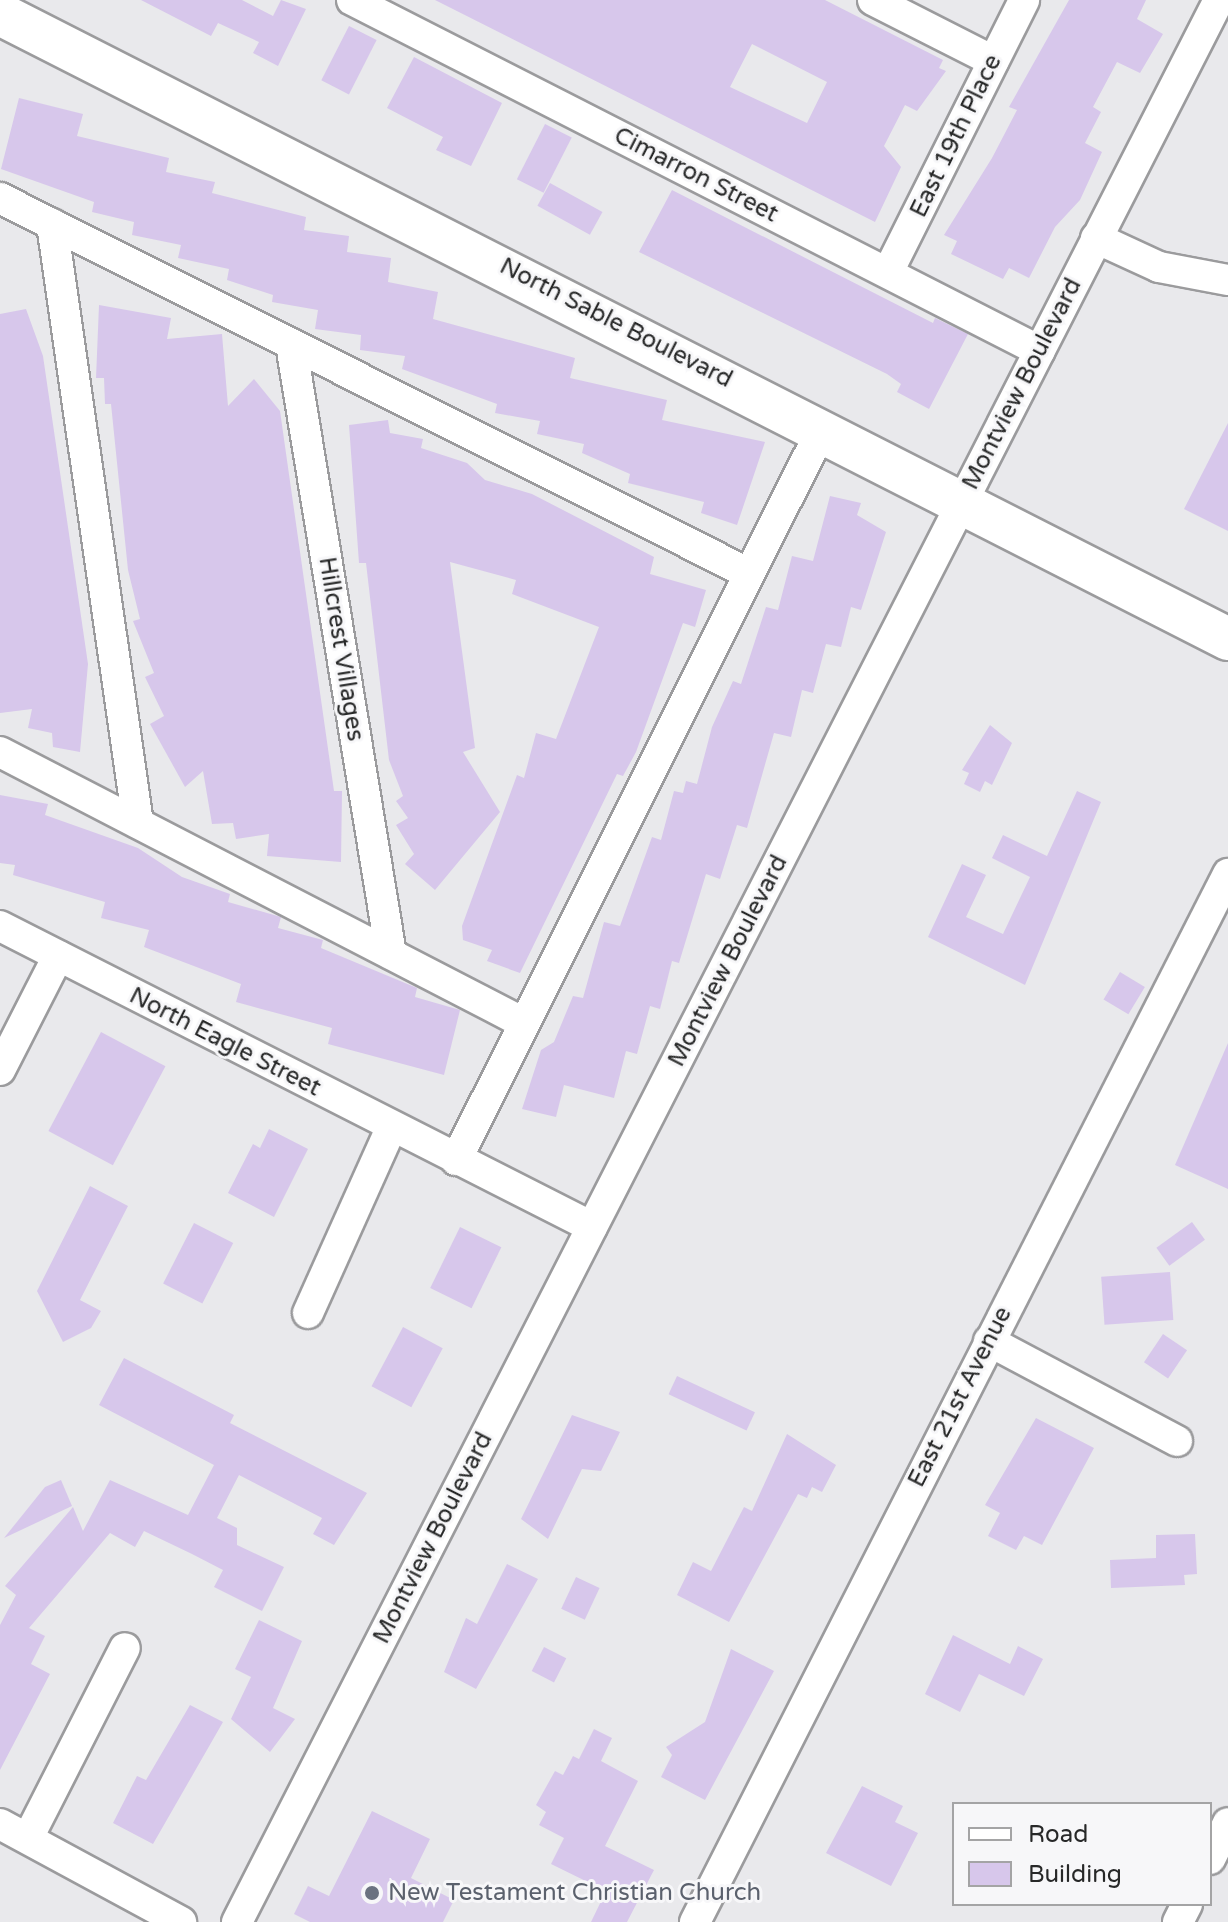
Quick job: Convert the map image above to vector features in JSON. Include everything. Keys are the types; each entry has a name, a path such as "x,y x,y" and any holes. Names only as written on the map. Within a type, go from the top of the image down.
{"street":[{"name":"Cimarron Street","path":"352,0 1040,351"},
{"path":"873,0 993,61"},
{"name":"East 19th Place","path":"888,272 1024,0"},
{"name":"Montview Boulevard","path":"237,1922 1219,0"},
{"name":"North Sable Boulevard","path":"0,14 822,429 1228,639"},
{"path":"0,198 748,573"},
{"path":"52,224 138,823"},
{"path":"1096,238 1159,267 1228,280"},
{"name":"Hillcrest Villages","path":"291,344 391,954"},
{"path":"456,1160 822,429"},
{"path":"0,752 524,1023"},
{"name":"East 21st Avenue","path":"695,1922 1228,874"},
{"name":"North Eagle Street","path":"0,926 391,1128 592,1227"},
{"path":"0,1070 58,956"},
{"path":"308,1313 391,1128"},
{"path":"989,1341 1177,1441"},
{"path":"28,1838 125,1648"},
{"path":"1212,1855 1228,1823"},
{"path":"0,1824 181,1922"}],"building":[{"path":"141,0 242,0 273,16 281,0 306,9 278,66 253,53 259,42 218,23 211,36"},
{"path":"435,0 825,0 943,60 939,68 946,71 917,111 905,105 884,146 901,167 875,222","holes":["752,44 827,82 807,123 730,87"]},
{"path":"1069,0 1146,0 1137,19 1163,34 1140,73 1117,62 1093,107 1101,112 1085,143 1102,152 1080,200 1055,227 1029,278 1009,268 1003,279 951,254 957,241 944,235 992,158 1017,110 1009,107"},
{"path":"349,26 377,40 349,94 321,80"},
{"path":"414,57 502,103 471,166 436,150 443,137 387,108"},
{"path":"19,98 83,114 77,136 169,158 166,172 215,182 212,193 306,217 304,230 349,236 347,252 391,258 388,282 438,292 433,319 575,358 570,378 667,400 662,420 765,442 737,525 701,513 704,502 628,483 630,474 582,453 584,444 537,434 540,421 495,413 497,404 402,369 405,356 360,350 361,335 315,329 318,310 272,302 273,295 227,280 229,269 178,258 181,245 132,235 134,222 92,212 94,202 1,169"},
{"path":"545,124 572,138 544,193 517,179"},
{"path":"550,183 602,212 590,235 537,206"},
{"path":"672,190 933,323 935,318 968,334 929,409 897,392 901,384 887,374 639,252"},
{"path":"99,305 171,318 167,339 222,334 228,406 254,379 280,411 334,791 342,791 341,862 267,856 269,834 236,839 233,823 212,824 203,771 185,787 150,724 164,716 145,677 154,673 133,621 140,619 128,570 111,404 105,404 104,378 96,378"},
{"path":"26,309 43,356 88,664 80,752 53,747 52,733 28,728 32,709 0,713 0,314"},
{"path":"388,420 390,433 423,439 421,448 467,463 485,480 532,494 654,557 650,574 706,590 695,627 683,623 636,752 623,776 617,774 520,973 487,961 492,950 463,940 462,926 517,775 524,778 536,733 556,739 599,627 512,594 516,580 450,562 475,748 463,752 500,812 435,890 405,864 414,854 396,825 408,818 396,801 403,796 389,760 366,563 359,563 349,425"},
{"path":"1228,423 1228,531 1184,509"},
{"path":"830,496 861,503 857,515 886,532 861,610 851,607 841,647 826,644 813,693 802,690 791,737 774,733 747,828 737,825 720,879 706,874 679,963 672,961 660,1009 650,1006 637,1054 626,1051 614,1098 564,1085 556,1117 522,1109 541,1050 554,1042 573,996 583,998 604,922 620,926 652,837 661,840 674,791 683,793 686,781 697,784 712,727 733,681 741,684 766,607 778,610 792,556 813,561"},
{"path":"990,725 1012,743 992,785 985,781 980,792 964,784 969,773 962,770"},
{"path":"1077,791 1101,802 1025,985 928,937 962,864 986,875 966,917 1003,934 1030,877 992,858 1003,835 1047,856"},
{"path":"0,795 48,804 45,815 138,848 182,877 230,894 228,902 281,917 278,928 323,940 321,948 417,988 415,997 460,1010 444,1075 328,1044 332,1028 236,1002 241,984 144,947 149,930 101,918 105,902 13,875 15,865 0,863"},
{"path":"1120,972 1145,987 1128,1014 1104,999"},
{"path":"101,1032 165,1066 113,1165 48,1131"},
{"path":"1228,1043 1228,1189 1175,1165"},
{"path":"269,1129 308,1149 274,1217 228,1193 253,1144 260,1148"},
{"path":"90,1186 128,1206 80,1300 101,1311 91,1328 63,1342 37,1291"},
{"path":"1192,1222 1205,1240 1169,1266 1156,1248"},
{"path":"194,1223 233,1243 202,1304 163,1284"},
{"path":"460,1227 501,1247 472,1308 430,1288"},
{"path":"1170,1272 1173,1320 1105,1325 1101,1277"},
{"path":"403,1327 443,1348 411,1407 372,1386"},
{"path":"1163,1334 1187,1350 1168,1378 1144,1362"},
{"path":"124,1358 234,1415 230,1423 367,1493 334,1545 313,1534 322,1518 239,1475 217,1518 237,1528 237,1545 284,1567 262,1611 214,1587 223,1570 192,1554 144,1531 135,1547 110,1533 29,1628 45,1636 31,1664 50,1674 0,1770 0,1625 16,1595 5,1586 73,1507 83,1531 110,1480 188,1515 214,1465 99,1405"},
{"path":"677,1376 755,1412 746,1430 669,1394"},
{"path":"572,1415 620,1432 601,1471 582,1469 548,1539 521,1519"},
{"path":"1036,1418 1094,1448 1042,1545 1024,1536 1016,1550 988,1536 1000,1513 985,1505"},
{"path":"787,1434 836,1465 822,1492 812,1487 807,1498 798,1494 729,1622 677,1595 693,1562 711,1571 744,1507 752,1511"},
{"path":"61,1480 72,1506 4,1538 45,1487"},
{"path":"1195,1534 1197,1574 1184,1575 1185,1585 1111,1588 1110,1560 1156,1558 1156,1535"},
{"path":"507,1564 538,1579 476,1689 444,1672 466,1618 477,1624"},
{"path":"576,1577 600,1588 585,1620 561,1609"},
{"path":"259,1620 302,1641 273,1708 295,1719 270,1752 231,1719 251,1677 235,1669"},
{"path":"953,1635 1010,1664 1018,1646 1043,1659 1024,1696 979,1674 960,1712 925,1694"},
{"path":"544,1647 566,1658 554,1682 532,1671"},
{"path":"731,1649 774,1671 705,1800 661,1777 672,1755 666,1747 705,1722"},
{"path":"190,1705 223,1722 153,1844 113,1823 137,1776 146,1780"},
{"path":"594,1729 612,1738 601,1761 638,1781 605,1846 654,1870 627,1922 591,1922 606,1891 551,1864 564,1838 539,1825 546,1812 536,1805 555,1771 563,1775 573,1756 579,1759"},
{"path":"862,1786 903,1806 895,1822 918,1833 891,1886 826,1853"},
{"path":"372,1811 430,1839 411,1878 454,1900 443,1922 310,1922 294,1914 308,1886 329,1896"}],"place":[{"name":"New Testament Christian Church","path":"372,1893"}]}
